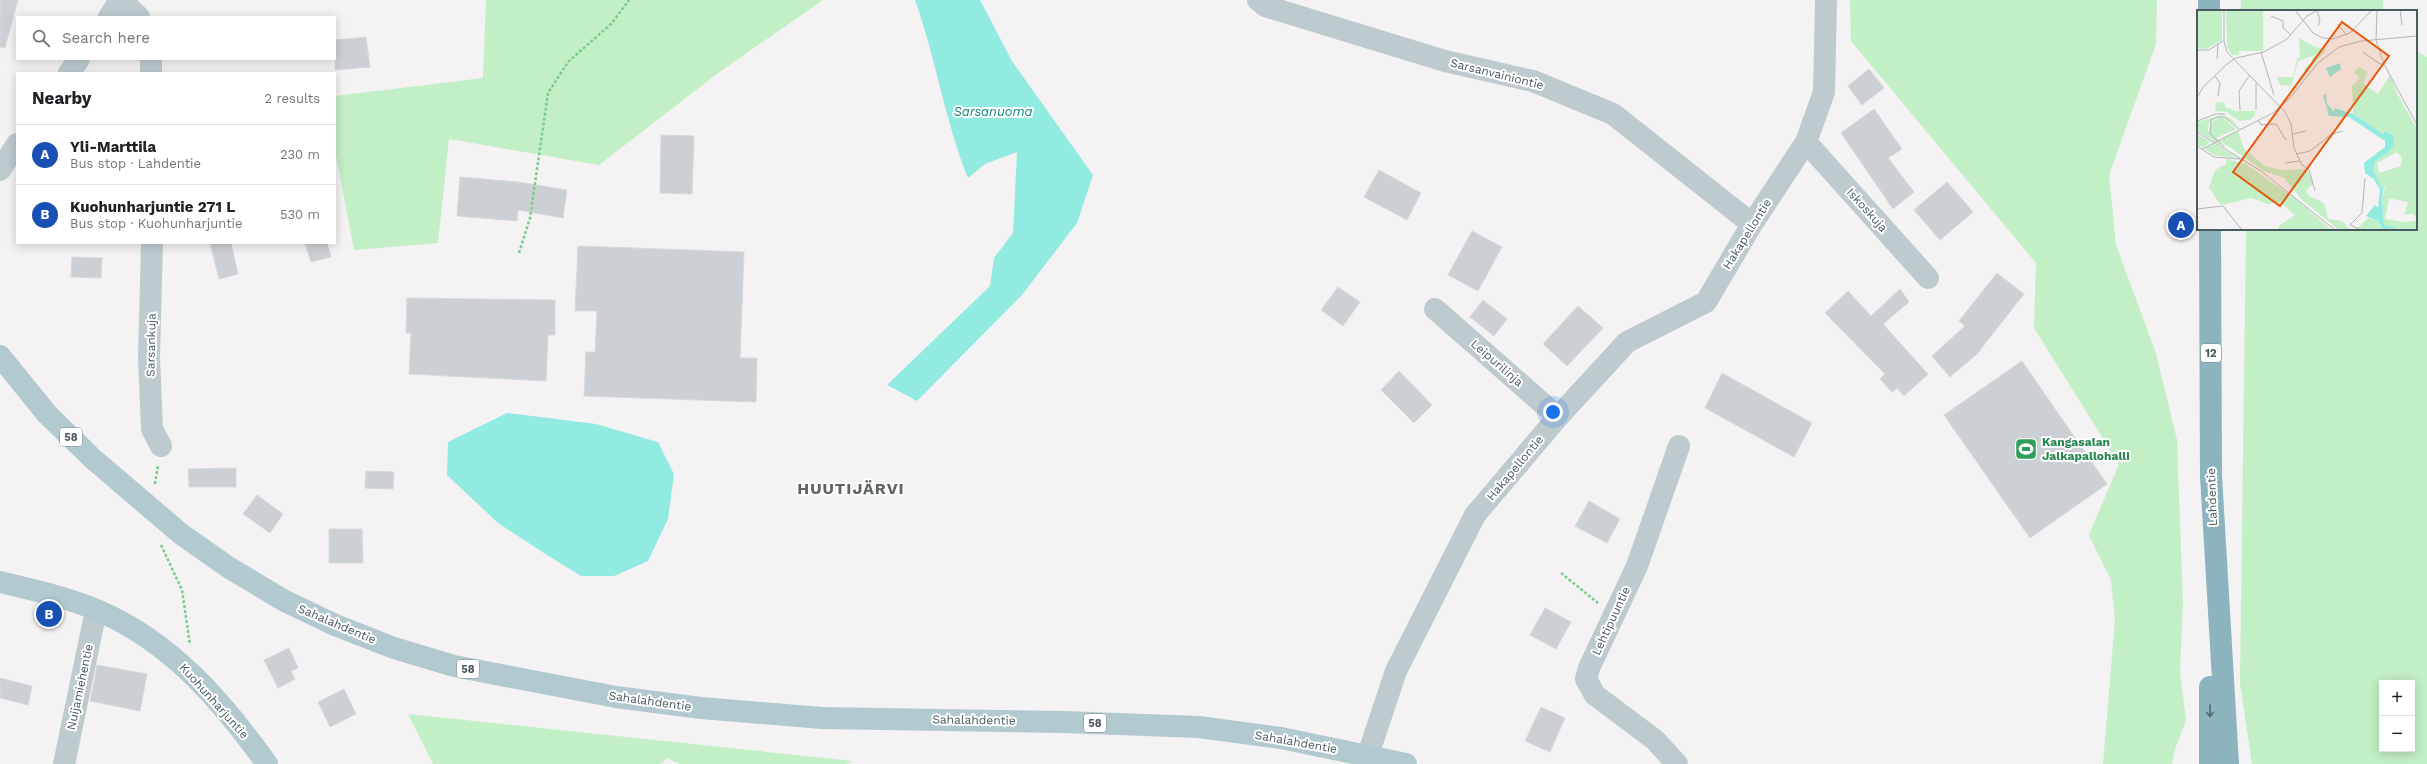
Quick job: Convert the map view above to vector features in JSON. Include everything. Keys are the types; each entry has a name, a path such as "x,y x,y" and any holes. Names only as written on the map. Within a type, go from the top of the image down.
{"highway":[{"name":"Lahdentie","path":"2210,230 2211,476 2228,764"},
{"path":"2210,764 2211,476"},
{"path":"2213,524 2229,630 2242,764"}],"main road":[{"name":"Sahalahdentie","path":"0,356 47,414 92,458 151,510 181,534 228,567 283,600 335,625 394,648 454,666 528,682 701,708 822,718 1062,722 1199,727 1280,738 1365,760 1406,764"},
{"name":"Kuohunharjuntie","path":"0,582 51,594 98,610 156,642 194,675 243,730 267,764"}],"street":[{"path":"110,16 121,0 138,16"},
{"name":"Sarsanvainiontie","path":"1258,0 1265,6 1444,61 1533,81 1613,114 1752,224"},
{"name":"Hakapellontie","path":"1365,760 1396,671 1475,515 1558,417 1627,342 1706,302 1752,224 1806,142 1824,92 1826,0"},
{"path":"70,72 78,60"},
{"path":"151,60 151,72"},
{"name":"Iskoskuja","path":"1806,142 1928,278"},
{"path":"0,170 10,151"},
{"name":"Sarsankuja","path":"152,244 150,357 152,429 160,446"},
{"name":"Leipurilinja","path":"1435,309 1558,417"},
{"name":"Lehtipuuntie","path":"1677,764 1655,740 1603,702 1590,688 1586,679 1589,668 1638,566 1679,446"},
{"name":"Nuijamiehentie","path":"64,764 94,620 98,610"}],"path":[{"path":"519,253 530,218 548,93 568,62 612,24 630,0"},
{"path":"151,510 160,446"},
{"path":"160,542 182,590 191,648"},
{"path":"1561,573 1614,617"}],"green space":[{"path":"486,0 823,0 718,73 599,165 449,139 438,243 354,250 336,155 336,96 483,78"},
{"path":"1850,0 2157,0 2156,44 2109,175 2116,245 2156,353 2177,440 2183,603 2180,673 2186,720 2174,752 2172,764 2103,764 2115,620 2111,580 2089,535 2119,464 2034,328 2036,263 1851,41"},
{"path":"2241,0 2383,0 2383,10 2241,10"},
{"path":"2417,52 2427,57 2427,764 2252,764 2240,683 2246,230 2417,230"},
{"path":"408,714 853,761 847,764 680,764 667,758 661,764 433,764"}],"water":[{"name":"Sarsanuoma","path":"915,0 980,0 1012,61 1093,175 1077,223 1022,295 917,401 887,385 990,286 994,258 1013,233 1017,152 985,164 968,178 953,134"},
{"path":"507,413 596,424 658,442 674,474 668,519 648,561 614,576 581,576 498,523 447,475 448,442"}],"building":[{"path":"0,0 18,0 5,48 0,47"},
{"path":"366,37 370,67 335,70 336,40"},
{"path":"1869,69 1884,88 1862,105 1848,86"},
{"path":"1874,109 1902,149 1888,158 1914,192 1893,209 1841,133"},
{"path":"661,135 694,136 692,194 660,193"},
{"path":"1379,170 1421,193 1407,220 1364,197"},
{"path":"460,177 518,182 567,190 563,218 518,210 517,221 457,216"},
{"path":"1947,182 1973,212 1940,240 1914,210"},
{"path":"1472,231 1502,247 1478,291 1448,275"},
{"path":"210,244 231,244 238,274 219,279"},
{"path":"305,244 327,244 331,257 311,262"},
{"path":"578,246 744,252 740,358 757,358 756,402 584,396 586,352 595,352 597,311 575,311"},
{"path":"72,257 102,258 101,278 71,277"},
{"path":"1997,273 2024,294 1977,354 1950,377 1932,356 1965,326 1959,321"},
{"path":"1338,287 1360,302 1343,326 1321,310"},
{"path":"1900,289 1909,302 1883,324 1928,374 1904,396 1897,388 1892,392 1880,379 1885,374 1825,313 1848,291 1871,316"},
{"path":"407,298 555,300 555,335 548,335 546,381 409,374 411,333 406,333"},
{"path":"1483,300 1507,319 1494,336 1470,317"},
{"path":"1578,306 1603,328 1567,366 1543,344"},
{"name":"Kangasalan Jalkapallohalli","path":"2022,361 2107,484 2030,538 1944,415"},
{"path":"1399,371 1432,405 1414,423 1381,390"},
{"path":"1722,373 1812,423 1794,457 1705,408"},
{"path":"236,468 236,487 189,487 188,469"},
{"path":"366,471 394,472 393,489 365,488"},
{"path":"257,495 283,514 270,533 243,514"},
{"path":"1589,501 1620,519 1607,543 1575,526"},
{"path":"329,529 362,529 363,563 329,563"},
{"path":"1545,608 1571,622 1556,649 1530,635"},
{"path":"289,648 298,668 291,671 295,679 278,688 264,660"},
{"path":"97,665 147,674 140,711 90,701"},
{"path":"0,678 32,686 28,705 0,698"},
{"path":"344,689 356,714 330,727 318,702"},
{"path":"1541,707 1565,718 1550,752 1525,741"}],"place":[{"name":"Yli-Marttila","path":"2181,225"},
{"name":"Kangasalan Jalkapallohalli","path":"2026,449"},
{"name":"Kuohunharjuntie 271 L","path":"49,614"}],"district":[{"name":"HUUTIJÄRVI","path":"851,488"}]}
